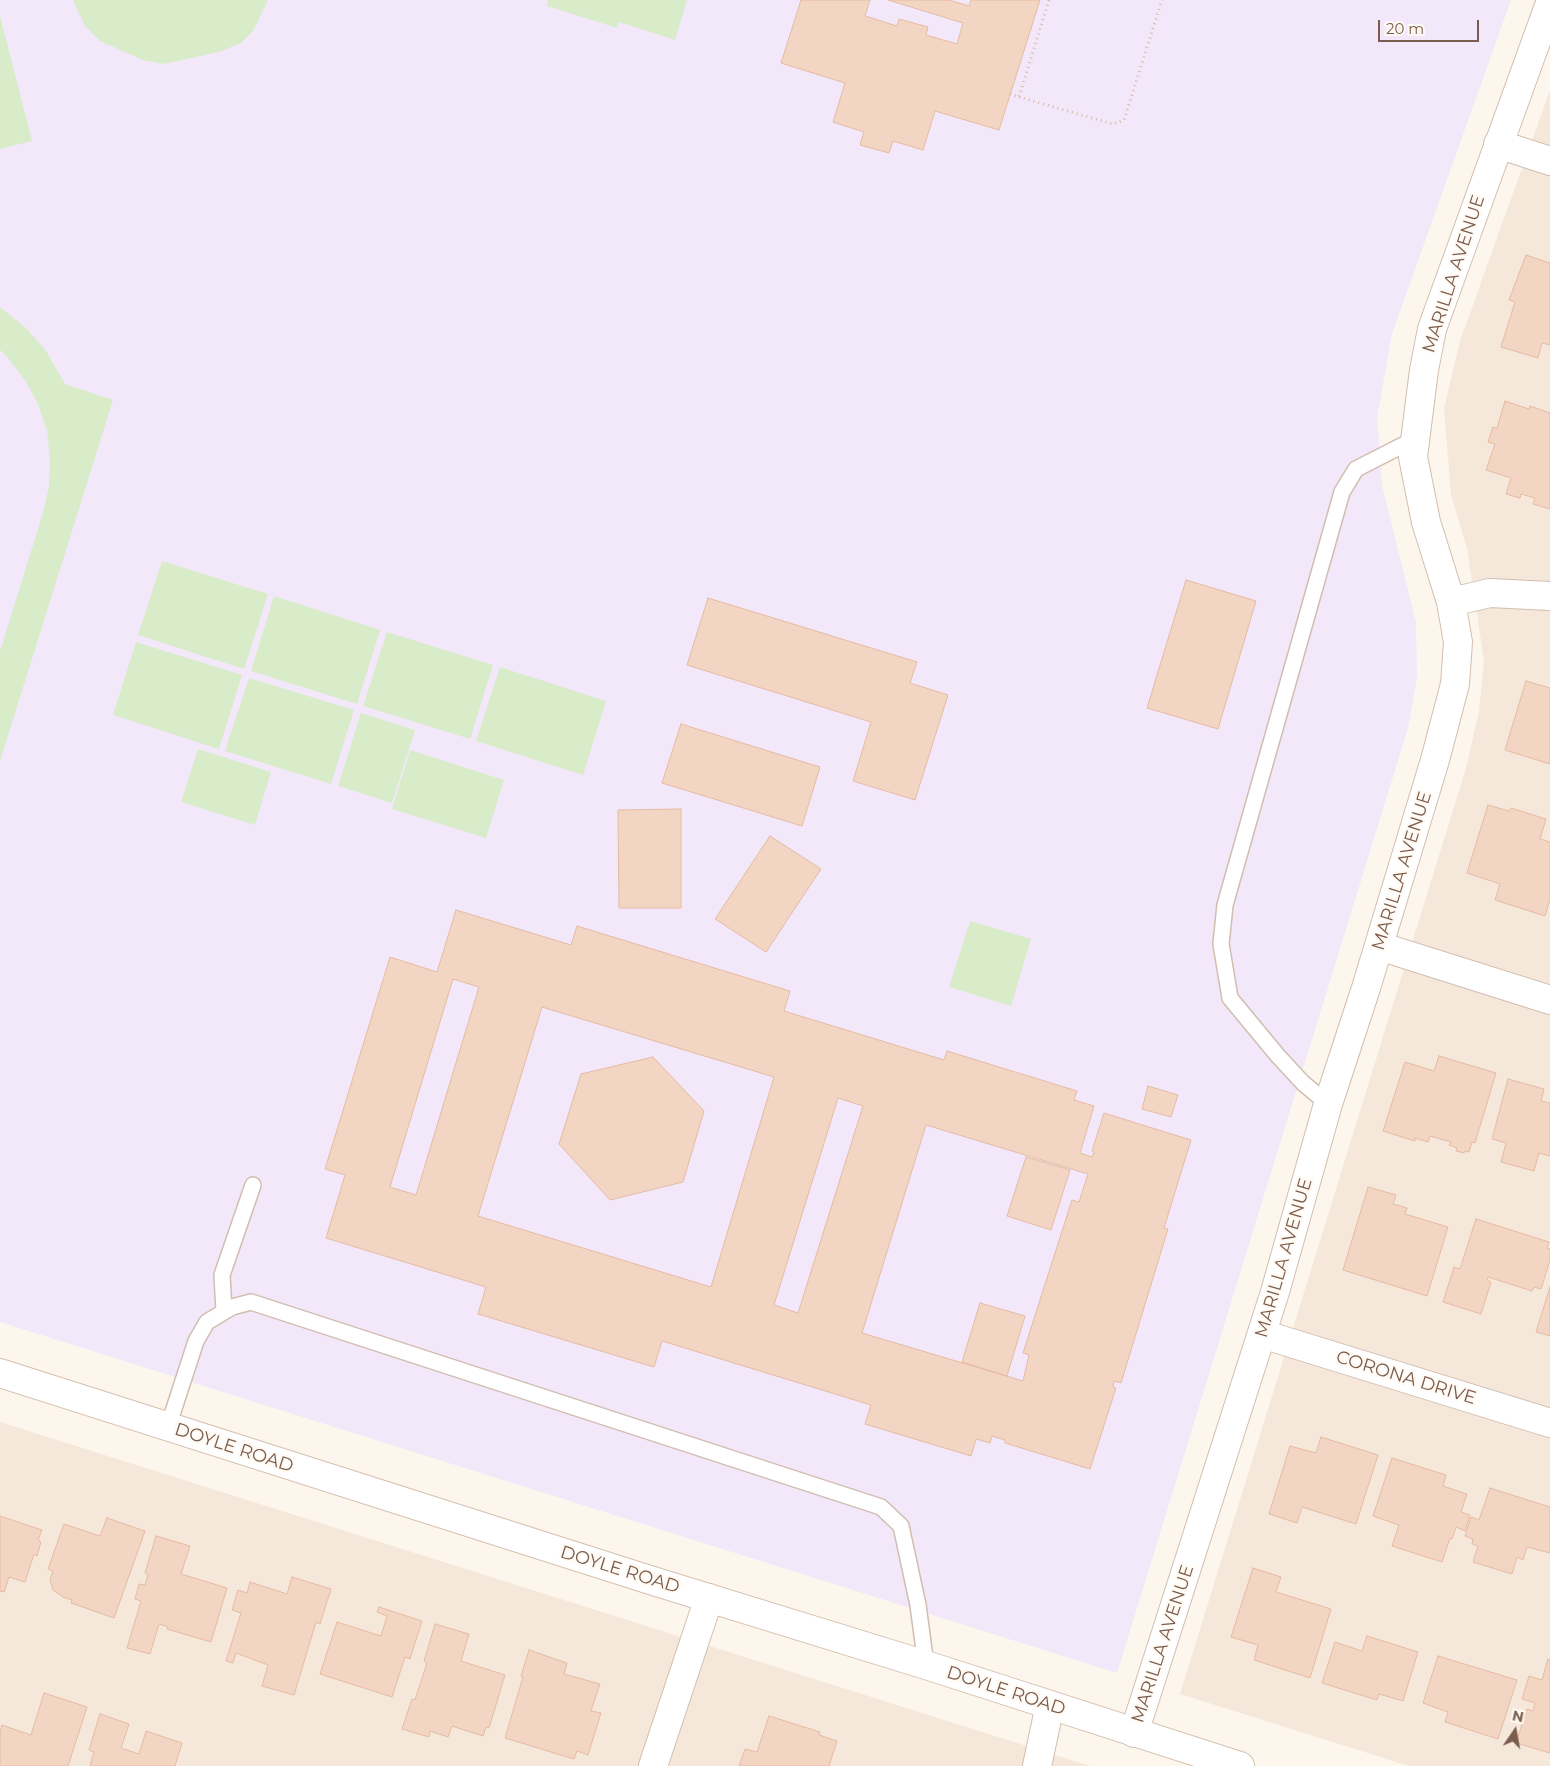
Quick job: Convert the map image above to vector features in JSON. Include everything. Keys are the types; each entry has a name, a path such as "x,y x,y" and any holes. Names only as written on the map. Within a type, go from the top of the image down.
{"street":[{"name":"MARILLA AVENUE","path":"1134,1733 1262,1334 1328,1104 1379,946 1456,684 1458,642 1451,602 1426,522 1413,457 1424,370 1432,329 1550,3"},
{"path":"1498,144 1550,161"},
{"path":"1451,602 1490,593 1550,596"},
{"path":"1379,946 1550,1000"},
{"name":"CORONA DRIVE","path":"1262,1334 1550,1423"},
{"name":"DOYLE ROAD","path":"0,1374 926,1665 1240,1766"},
{"path":"653,1766 709,1598"},
{"path":"1037,1766 1050,1705"}],"lane":[{"path":"1328,1104 1303,1083 1278,1056 1230,998 1221,944 1225,905 1342,492 1356,469 1415,439"},
{"path":"224,1311 222,1275 253,1185"},
{"path":"168,1427 196,1341 207,1322 232,1306 251,1302 881,1507 901,1526 918,1605 926,1665"}],"path":[{"path":"1019,97 1049,0"},
{"path":"1010,94 1113,124 1124,120 1162,0"}],"shaded area":[{"path":"0,0 1511,0 1392,334 1377,418 1382,485 1416,622 1417,678 1408,728 1117,1673 0,1322"},
{"path":"1550,90 1550,1766 1409,1766 1180,1694 1466,768 1479,711 1484,661 1467,548 1451,495 1444,408 1460,341"},
{"path":"0,1422 1090,1766 0,1766"}],"green space":[{"path":"73,0 268,0 253,31 241,43 219,52 163,64 143,60 100,41 85,26"},
{"path":"548,0 687,0 675,40 619,22 617,28 547,6"},
{"path":"0,16 32,141 0,149"},
{"path":"0,307 26,328 46,351 65,384 113,400 0,761 0,651 43,513 49,486 50,458 47,431 38,404 25,380 0,350"},
{"path":"162,561 268,594 244,669 138,635"},
{"path":"274,596 380,630 357,704 251,671"},
{"path":"387,632 493,665 470,739 363,706"},
{"path":"136,642 242,675 219,749 113,715"},
{"path":"500,667 606,701 583,775 476,741"},
{"path":"249,678 354,710 331,784 225,751"},
{"path":"361,713 415,730 392,803 338,786"},
{"path":"198,749 271,772 255,825 181,802"},
{"path":"410,750 504,780 486,838 392,809"},
{"path":"970,921 1031,939 1011,1006 949,987"}],"building":[{"path":"801,0 870,0 865,16 897,26 899,19 928,27 926,35 957,44 963,23 888,0 949,0 969,6 971,0 1040,0 999,130 935,111 923,150 893,141 889,153 860,145 864,132 833,122 845,83 781,63"},
{"path":"1526,255 1550,263 1550,345 1542,343 1538,358 1501,347 1515,302 1509,300"},
{"path":"1505,401 1529,409 1530,406 1550,413 1550,509 1533,504 1535,498 1521,494 1520,498 1506,494 1511,478 1486,470 1495,444 1488,442 1493,427 1497,428"},
{"path":"1186,580 1256,601 1218,729 1147,708"},
{"path":"708,598 917,662 910,683 948,695 915,800 853,781 871,722 687,665"},
{"path":"1526,681 1550,688 1550,764 1505,750"},
{"path":"681,724 820,767 802,826 662,783"},
{"path":"1488,805 1509,811 1511,808 1546,819 1540,839 1550,842 1550,899 1545,916 1495,900 1500,884 1467,873"},
{"path":"681,809 681,908 619,908 618,810"},
{"path":"770,836 821,869 766,952 715,919"},
{"path":"456,910 571,945 577,926 790,991 784,1011 944,1060 947,1051 1077,1091 1074,1100 1094,1106 1080,1153 1092,1157 1094,1152 1092,1151 1104,1113 1191,1140 1164,1228 1168,1229 1121,1383 1114,1381 1113,1387 1116,1388 1090,1469 1005,1443 1005,1440 992,1436 990,1443 976,1439 971,1456 865,1424 871,1405 662,1341 654,1367 478,1314 486,1287 326,1238 345,1175 325,1169 390,957 437,972","holes":["453,979 479,987 416,1195 390,1187","542,1007 774,1077 711,1287 478,1216","838,1098 863,1106 798,1313 774,1305","926,1125 1088,1174 1079,1202 1072,1200 1023,1353 1029,1355 1023,1381 862,1333"]},
{"path":"1439,1056 1496,1073 1475,1143 1472,1142 1469,1152 1456,1151 1457,1148 1449,1145 1451,1142 1430,1136 1428,1142 1415,1138 1415,1141 1383,1131 1405,1062 1434,1071"},
{"path":"653,1057 704,1111 683,1182 610,1200 559,1144 581,1074"},
{"path":"1508,1079 1544,1089 1541,1101 1550,1103 1550,1156 1539,1153 1534,1171 1501,1162 1506,1143 1492,1139"},
{"path":"1148,1086 1178,1095 1171,1117 1142,1109"},
{"path":"1026,1157 1070,1170 1051,1230 1007,1216"},
{"path":"1368,1187 1396,1195 1393,1204 1407,1208 1405,1214 1448,1227 1427,1296 1343,1270"},
{"path":"1476,1219 1549,1242 1547,1248 1550,1249 1550,1260 1541,1289 1534,1287 1532,1291 1488,1277 1487,1280 1491,1282 1481,1314 1443,1302 1454,1267 1460,1269"},
{"path":"1550,1287 1550,1336 1536,1332"},
{"path":"980,1303 1025,1316 1007,1376 962,1362"},
{"path":"1321,1437 1378,1455 1356,1524 1302,1507 1297,1523 1269,1514 1290,1446 1316,1453"},
{"path":"1392,1458 1446,1475 1443,1486 1467,1494 1461,1512 1470,1515 1465,1531 1456,1527 1442,1562 1392,1546 1399,1525 1373,1516"},
{"path":"1490,1488 1550,1507 1550,1553 1527,1547 1523,1560 1517,1557 1512,1574 1473,1562 1478,1546 1472,1544 1473,1539 1465,1536 1471,1517 1479,1520"},
{"path":"0,1516 42,1530 38,1540 41,1542 37,1556 34,1554 25,1582 9,1577 4,1592 0,1591"},
{"path":"107,1518 145,1531 114,1618 71,1603 72,1600 63,1597 53,1590 50,1579 53,1571 48,1569 64,1524 100,1536"},
{"path":"156,1536 190,1546 181,1574 227,1588 211,1642 167,1629 168,1627 159,1624 150,1654 127,1648 141,1601 135,1599 139,1584 145,1585 148,1575 145,1573"},
{"path":"1253,1568 1281,1577 1276,1592 1331,1609 1310,1678 1254,1660 1258,1645 1231,1637"},
{"path":"292,1577 331,1589 320,1624 316,1622 294,1695 262,1686 268,1665 236,1653 233,1663 226,1661 241,1613 232,1610 238,1590 247,1593 250,1582 287,1594"},
{"path":"379,1607 422,1621 410,1659 405,1657 392,1697 320,1674 337,1622 381,1636 387,1616 377,1612"},
{"path":"435,1624 469,1634 461,1661 505,1675 489,1728 486,1727 483,1736 452,1726 448,1737 430,1731 429,1737 402,1729 412,1699 415,1700 427,1663 424,1661"},
{"path":"1367,1636 1418,1652 1403,1701 1379,1694 1377,1700 1322,1683 1335,1642 1362,1651"},
{"path":"529,1650 567,1663 564,1674 600,1684 591,1711 601,1713 588,1755 577,1751 574,1759 505,1738"},
{"path":"1438,1656 1517,1680 1498,1739 1445,1722 1448,1712 1423,1703"},
{"path":"1548,1659 1550,1660 1550,1753 1516,1743 1527,1709 1533,1711 1535,1703 1522,1699 1529,1676 1542,1680"},
{"path":"44,1693 87,1707 68,1766 0,1766 0,1731 2,1725 31,1735"},
{"path":"100,1714 129,1724 121,1748 139,1754 146,1731 182,1743 175,1766 90,1766 94,1752 89,1750"},
{"path":"769,1716 820,1732 819,1735 837,1741 829,1766 739,1766 745,1749 757,1752"}]}
